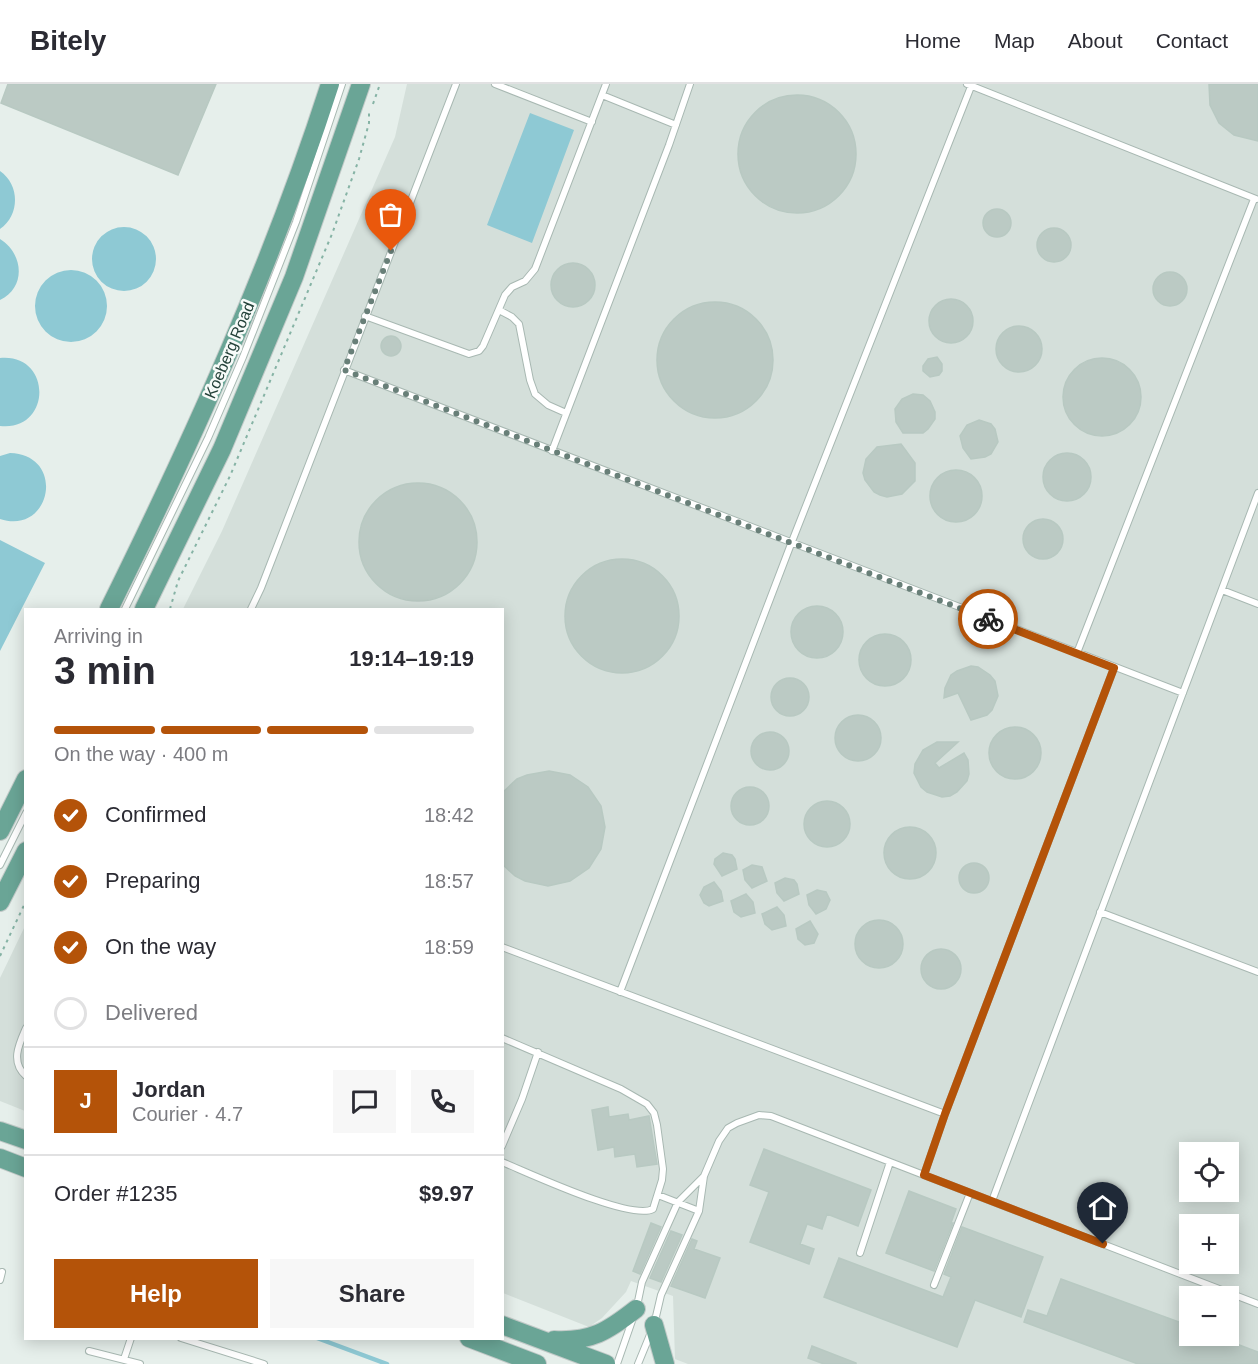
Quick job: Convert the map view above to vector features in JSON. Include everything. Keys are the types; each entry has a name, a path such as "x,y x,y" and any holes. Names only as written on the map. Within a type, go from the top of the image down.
{"main road":[{"name":"Koeberg Road","path":"109,608 178,468 227,357 301,170 330,84"},
{"name":"Koeberg Road","path":"144,608 222,449 289,288 361,84"},
{"path":"0,831 24,783"},
{"path":"0,902 24,855"},
{"path":"0,1131 24,1139"},
{"path":"0,1158 24,1167"},
{"path":"540,1340 565,1341 592,1337 611,1328 636,1309"},
{"path":"654,1325 665,1364"},
{"path":"504,1326 606,1364"},
{"path":"474,1340 537,1364"}],"lane":[{"path":"125,608 208,438 243,357 296,222 342,84"},
{"path":"251,608 456,84"},
{"path":"495,84 592,122"},
{"path":"365,316 469,354 479,351 504,295 525,280 535,269 606,84"},
{"path":"552,451 690,84"},
{"path":"620,992 970,85 1256,200 1077,653"},
{"path":"602,94 676,125"},
{"path":"499,310 512,316 519,324 535,394 548,405 566,413"},
{"path":"344,370 1183,693"},
{"path":"992,1201 1258,493"},
{"path":"1222,590 1258,604"},
{"path":"924,1175 1114,668"},
{"path":"0,865 24,817"},
{"path":"1100,912 1258,972"},
{"path":"504,949 945,1114"},
{"path":"24,1034 16,1057 18,1067 24,1074"},
{"path":"504,1039 621,1089 647,1104 654,1113 663,1169 655,1205 650,1211 624,1209 585,1196 504,1163"},
{"path":"504,1141 538,1052"},
{"path":"638,1364 654,1325 661,1295 699,1212 704,1176 719,1140 728,1128 749,1117 759,1115 771,1116 1258,1305"},
{"path":"860,1253 890,1162"},
{"path":"617,1364 636,1309 642,1282 678,1202 704,1176"},
{"path":"934,1285 970,1193"},
{"path":"658,1195 699,1212"},
{"path":"124,1359 130,1340"},
{"path":"187,1340 264,1364"},
{"path":"89,1351 140,1364"}],"path":[{"path":"0,956 24,905"}],"shaded area":[{"path":"407,84 1258,84 1258,1364 688,1364 675,1359 673,1296 631,1281 626,1292 602,1318 589,1327 504,1293 504,608 184,608 222,531 395,137"},
{"path":"24,928 24,1111 0,1101 0,978"}],"water":[{"path":"530,113 574,130 532,243 487,225"},
{"path":"0,171 11,184 15,200 11,216 0,229"},
{"path":"118,227 130,227 147,236 154,247 156,259 154,271 147,282 130,291 118,291 106,286 97,277 92,265 92,253 97,241 106,232"},
{"path":"0,239 14,253 19,270 15,287 0,300"},
{"path":"71,270 91,276 101,286 107,306 101,326 91,336 71,342 51,336 41,326 35,306 41,286 51,276"},
{"path":"0,358 17,360 30,367 37,379 39,392 37,406 29,417 17,425 0,426"},
{"path":"10,453 28,457 40,467 45,479 46,493 41,506 31,516 17,521 0,519 0,456"},
{"path":"0,540 45,563 0,651"}],"building":[{"path":"8,84 216,84 178,175 1,103"},
{"path":"1209,84 1258,84 1258,141 1234,135 1219,123 1210,105"},
{"path":"797,95 820,99 839,112 852,131 856,154 852,177 839,196 820,209 797,213 774,209 755,196 742,177 738,154 742,131 755,112 774,99"},
{"path":"997,209 1007,213 1011,223 1007,233 997,237 987,233 983,223 987,213"},
{"path":"1054,228 1066,233 1071,245 1066,257 1054,262 1042,257 1037,245 1042,233"},
{"path":"573,263 589,269 595,285 589,301 573,307 557,301 551,285 557,269"},
{"path":"1170,272 1182,277 1187,289 1182,301 1170,306 1158,301 1153,289 1158,277"},
{"path":"951,299 966,306 973,321 966,336 951,343 936,336 929,321 936,306"},
{"path":"715,302 737,306 756,319 769,338 773,360 769,382 756,401 737,414 715,418 693,414 674,401 661,382 657,360 661,338 674,319 693,306"},
{"path":"1019,326 1035,333 1042,349 1035,365 1019,372 1003,365 996,349 1003,333"},
{"path":"391,336 398,339 401,346 398,353 391,356 384,353 381,346 384,339"},
{"path":"937,357 942,364 942,371 939,375 930,377 923,371 923,366 928,359"},
{"path":"1094,358 1110,358 1124,364 1135,375 1141,389 1141,405 1135,419 1124,430 1110,436 1094,436 1080,430 1069,419 1063,405 1063,389 1069,375 1080,364"},
{"path":"913,394 923,395 930,401 935,412 935,419 923,433 903,433 896,422 895,409 902,399"},
{"path":"979,420 991,424 995,429 998,442 991,454 971,459 963,448 960,436 967,425"},
{"path":"901,444 915,463 915,481 902,494 887,497 880,495 874,492 865,480 863,473 866,459 877,447"},
{"path":"1067,453 1084,460 1091,477 1084,494 1067,501 1050,494 1043,477 1050,460"},
{"path":"956,470 966,472 974,478 980,486 982,496 980,506 974,514 966,520 956,522 946,520 938,514 932,506 930,496 932,486 938,478 946,472"},
{"path":"418,483 441,487 460,500 473,519 477,542 473,565 460,584 441,597 418,601 395,597 376,584 363,565 359,542 363,519 376,500 395,487"},
{"path":"1043,519 1051,520 1057,525 1062,531 1062,547 1057,553 1051,558 1043,559 1035,558 1029,553 1024,547 1023,539 1024,531 1029,525 1035,520"},
{"path":"622,559 644,563 654,568 670,584 675,594 679,616 675,638 670,648 654,664 644,669 622,673 600,669 590,664 574,648 569,638 565,616 569,594 574,584 590,568 600,563"},
{"path":"817,606 831,610 839,618 843,632 839,646 831,654 817,658 803,654 795,646 791,632 795,618 803,610"},
{"path":"885,634 899,638 907,646 911,660 907,674 899,682 885,686 871,682 863,674 859,660 863,646 871,638"},
{"path":"971,666 978,667 990,675 995,681 998,696 992,710 987,715 971,720 958,693 944,698 945,688 951,675"},
{"path":"790,678 804,683 809,697 804,711 790,716 776,711 771,697 776,683"},
{"path":"858,715 867,716 875,721 880,729 880,747 875,755 867,760 858,761 849,760 841,755 836,747 835,738 836,729 841,721 849,716"},
{"path":"1010,727 1020,727 1034,734 1041,753 1034,772 1020,779 1010,779 1000,775 993,768 989,758 989,748 993,738 1000,731"},
{"path":"770,732 784,737 789,751 784,765 770,770 756,765 751,751 756,737"},
{"path":"937,742 958,742 935,763 939,768 964,753 968,760 967,781 950,796 942,797 927,792 921,787 914,773 915,764 923,750"},
{"path":"549,771 570,775 588,787 601,806 605,827 601,849 589,868 570,881 548,886 525,881 504,866 504,791 517,779"},
{"path":"750,787 764,792 769,806 764,820 750,825 736,820 731,806 736,792"},
{"path":"827,801 843,808 850,824 843,840 827,847 811,840 804,824 811,808"},
{"path":"910,827 920,829 928,835 934,843 936,853 934,863 928,871 920,877 910,879 900,877 892,871 886,863 884,853 886,843 892,835 900,829"},
{"path":"723,853 732,855 737,869 722,876 714,864 715,859"},
{"path":"974,863 985,867 989,878 985,889 974,893 963,889 959,878 963,867"},
{"path":"752,865 762,867 767,881 752,888 745,880 743,870"},
{"path":"785,878 794,880 799,894 784,901 777,893 775,883"},
{"path":"714,882 721,891 723,901 709,906 704,903 700,895 704,887"},
{"path":"817,890 826,892 830,900 826,909 816,914 809,905 807,895"},
{"path":"746,894 753,902 755,913 741,917 734,912 731,901"},
{"path":"777,907 784,915 786,926 772,930 765,924 762,914"},
{"path":"879,920 896,927 903,944 896,961 879,968 862,961 855,944 862,927"},
{"path":"810,921 818,934 814,943 805,945 798,939 796,929"},
{"path":"941,949 955,955 961,969 955,983 941,989 927,983 921,969 927,955"},
{"path":"608,1107 609,1117 628,1114 629,1120 649,1116 657,1164 637,1167 635,1154 615,1157 614,1147 598,1150 592,1110"},
{"path":"764,1149 871,1190 858,1226 827,1214 822,1229 807,1224 800,1244 814,1249 809,1264 750,1242 769,1192 750,1185"},
{"path":"909,1191 956,1209 951,1223 953,1223 934,1271 886,1253"},
{"path":"651,1223 661,1227 640,1274 633,1271"},
{"path":"962,1227 1043,1257 1021,1317 975,1300 957,1347 824,1297 839,1258 943,1297 951,1277 944,1274"},
{"path":"671,1231 682,1235 661,1282 650,1278"},
{"path":"692,1239 697,1241 694,1249 720,1258 705,1298 671,1286"},
{"path":"1061,1279 1179,1322 1179,1346 1239,1345 1258,1352 1258,1364 1138,1364 1024,1322 1028,1310 1047,1316"},
{"path":"812,1346 856,1364 824,1364 808,1358"}],"waterway":[{"path":"322,1340 387,1364"}],"way so far":[{"path":"391,251 344,370 988,619"}],"route":[{"path":"988,619 1114,668 924,1175 1103,1244"}]}
